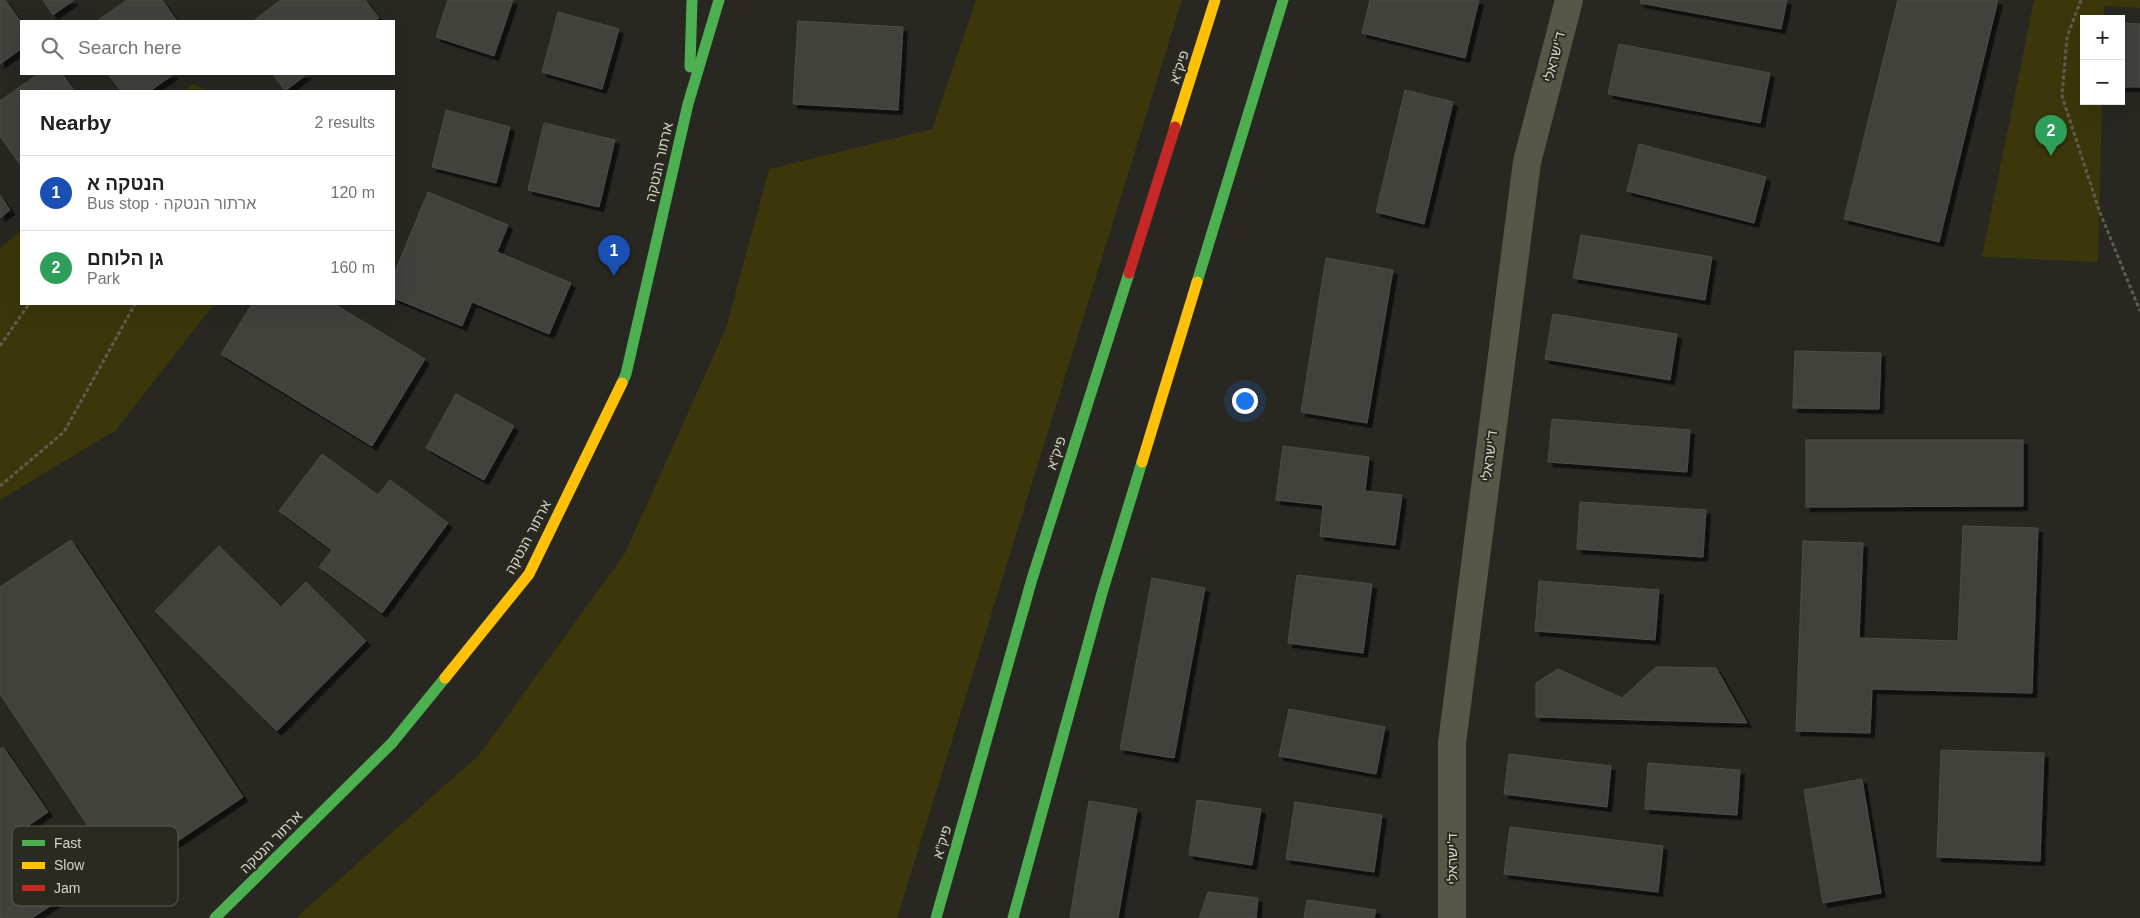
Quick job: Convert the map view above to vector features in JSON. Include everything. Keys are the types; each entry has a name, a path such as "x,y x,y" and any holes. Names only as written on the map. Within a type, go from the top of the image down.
{"main road":[{"name":"ארתור הנטקה","path":"688,104 692,0"},
{"name":"ארתור הנטקה","path":"215,918 392,743 529,574 626,374 688,104 719,0"},
{"name":"פיק\"א","path":"936,918 1032,579 1216,0"},
{"path":"1013,918 1102,593 1283,0"}],"street":[{"name":"ד'ישראלי","path":"1452,918 1452,744 1458,694 1527,162 1569,0"}],"path":[{"path":"2081,0 2068,37 2062,96 2099,210 2140,311"},
{"path":"0,345 28,305"},
{"path":"0,486 64,432 134,305"}],"shaded area":[{"path":"976,0 1182,0 897,918 296,918 480,754 625,553 726,328 769,169 932,129"},
{"path":"2034,0 2140,0 2140,8 2104,6 2104,15 2080,15 2080,105 2102,105 2098,262 1982,257"},
{"path":"193,84 208,90 186,90"},
{"path":"20,231 20,305 213,305 116,430 0,500 0,248"}],"building":[{"path":"0,0 5,0 20,21 20,50 0,64"},
{"path":"43,0 74,0 53,15"},
{"path":"127,0 162,0 176,20 98,20"},
{"path":"281,0 365,0 379,18 376,20 254,20"},
{"path":"448,0 513,0 494,56 436,37"},
{"path":"1370,0 1479,0 1465,58 1362,33"},
{"path":"1641,0 1787,0 1781,29 1640,3"},
{"path":"1898,0 1998,0 1939,242 1844,219"},
{"path":"558,12 619,29 602,89 542,72"},
{"path":"798,21 903,27 898,110 793,104"},
{"path":"2125,23 2140,24 2140,87 2125,87"},
{"path":"1619,44 1770,73 1760,123 1608,94"},
{"path":"37,75 63,75 74,90 20,90 20,165 0,136 0,101"},
{"path":"109,75 173,75 151,90 120,90"},
{"path":"274,75 306,75 286,90 284,90"},
{"path":"1405,90 1453,102 1424,224 1376,212"},
{"path":"446,110 510,127 496,183 432,167"},
{"path":"544,123 615,140 599,207 528,190"},
{"path":"1639,144 1766,177 1754,223 1627,191"},
{"path":"428,192 508,225 497,252 571,283 549,334 472,302 462,326 395,298 395,272"},
{"path":"0,195 10,210 0,218"},
{"path":"1581,235 1712,257 1705,300 1573,278"},
{"path":"1326,258 1393,270 1367,423 1301,412"},
{"path":"251,305 336,305 425,359 372,446 221,354"},
{"path":"1553,314 1677,334 1670,380 1545,359"},
{"path":"1795,351 1881,353 1879,409 1793,408"},
{"path":"456,394 514,426 484,480 426,448"},
{"path":"1552,419 1690,430 1687,472 1548,462"},
{"path":"1806,440 2023,440 2023,506 1806,507"},
{"path":"1283,446 1369,457 1365,491 1402,495 1395,545 1320,536 1323,505 1276,500"},
{"path":"322,454 378,495 390,480 448,523 382,613 319,567 332,550 279,511"},
{"path":"1580,502 1706,510 1703,557 1577,549"},
{"path":"1963,526 2038,528 2032,693 1872,689 1870,733 1796,731 1803,541 1863,543 1859,638 1958,641"},
{"path":"71,540 243,797 178,841 178,826 88,826 0,694 0,587"},
{"path":"219,546 281,607 306,582 366,641 277,731 155,611"},
{"path":"1297,575 1372,584 1363,653 1288,643"},
{"path":"1152,578 1205,588 1174,758 1120,749"},
{"path":"1539,581 1659,590 1655,640 1535,631"},
{"path":"1656,667 1716,668 1747,723 1536,717 1536,683 1558,669 1622,698"},
{"path":"1289,709 1385,727 1376,774 1279,756"},
{"path":"3,747 48,812 30,826 12,826 12,906 50,906 32,918 0,918 0,749"},
{"path":"1941,750 2044,753 2040,861 1937,857"},
{"path":"1509,754 1611,766 1607,807 1504,794"},
{"path":"1648,763 1740,770 1737,815 1645,809"},
{"path":"1862,779 1881,893 1823,903 1804,790"},
{"path":"1197,800 1261,809 1252,865 1189,855"},
{"path":"1089,801 1137,809 1118,918 1070,918"},
{"path":"1295,802 1382,815 1374,872 1286,859"},
{"path":"1510,827 1663,846 1658,892 1504,874"},
{"path":"1208,892 1258,898 1256,918 1199,918"},
{"path":"1307,900 1376,910 1374,918 1304,918"}],"traffic: fast":[{"path":"690,67 692,0"},
{"path":"622,383 626,374 688,104 719,0"},
{"path":"1197,282 1283,0"},
{"path":"936,918 1032,579 1129,273"},
{"path":"1013,918 1102,593 1142,462"},
{"path":"215,918 392,743 445,678"}],"traffic: slow":[{"path":"1175,127 1215,0"},
{"path":"1142,462 1197,282"},
{"path":"445,678 529,574 622,383"}],"traffic: jam":[{"path":"1129,273 1175,127"}],"place":[{"name":"גן הלוחם","path":"2051,156"},
{"name":"הנטקה א","path":"614,276"}]}
